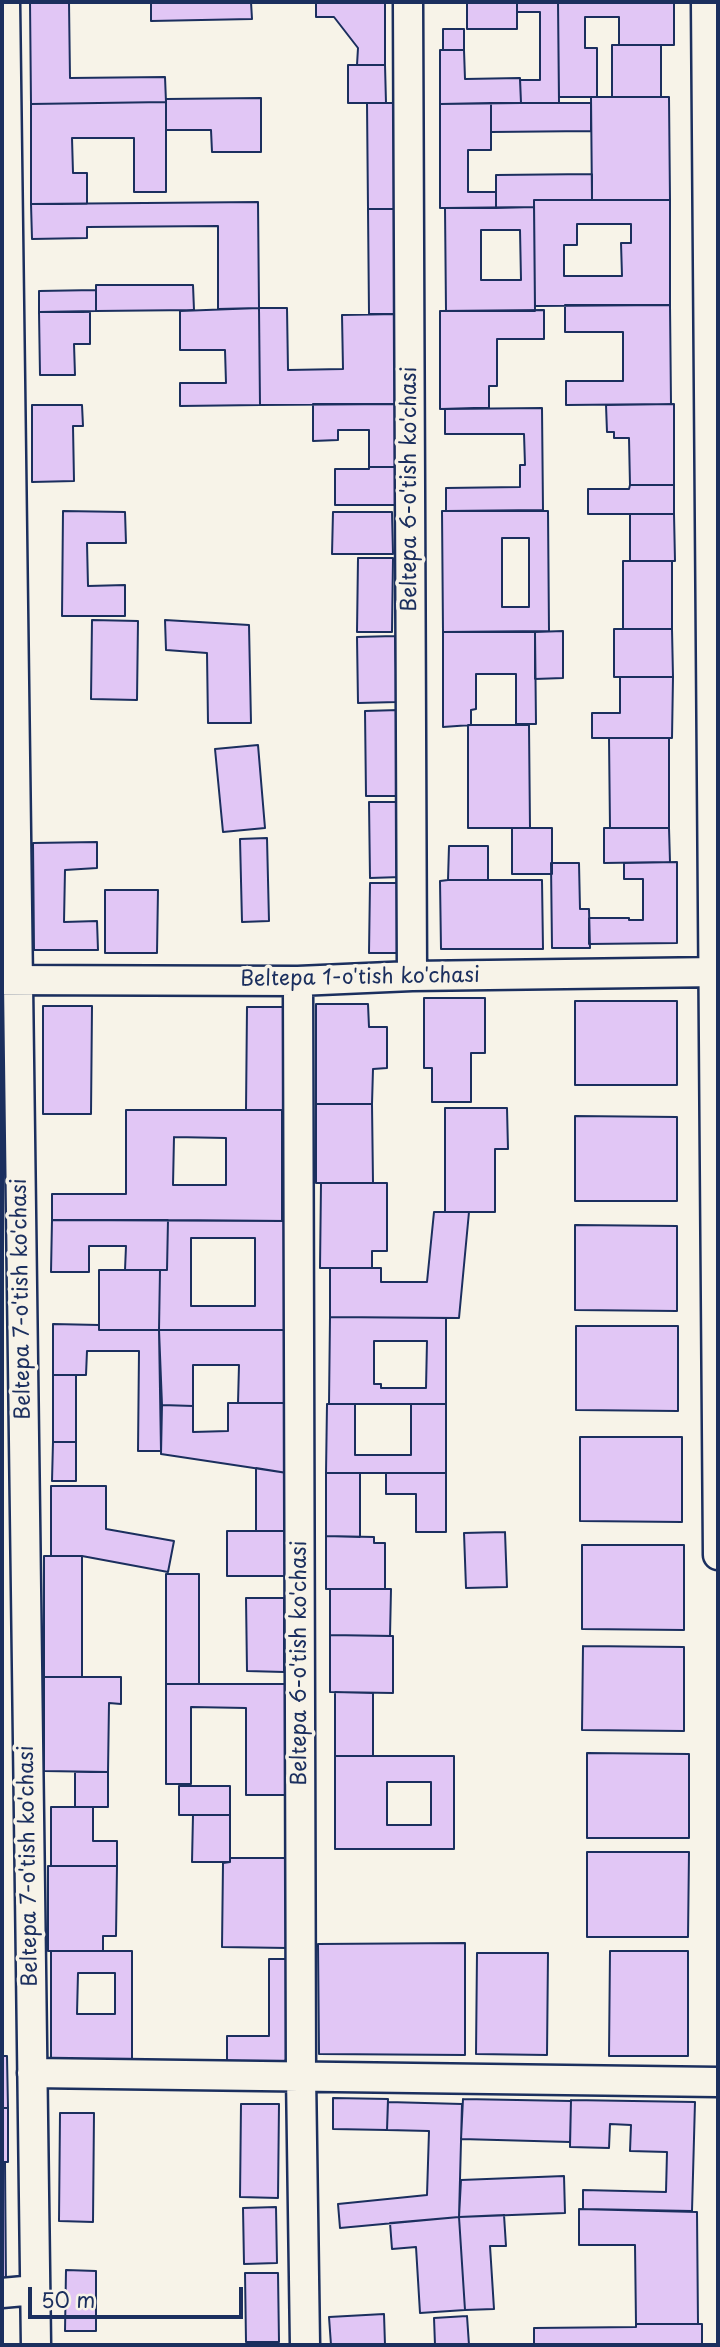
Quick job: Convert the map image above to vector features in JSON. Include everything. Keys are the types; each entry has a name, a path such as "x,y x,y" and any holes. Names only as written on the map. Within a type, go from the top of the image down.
{"street":[{"name":"Beltepa 7-o'tish ko'chasi","path":"5,2 10,980 36,2345"},
{"name":"Beltepa 6-o'tish ko'chasi","path":"408,2 412,976"},
{"path":"706,2 716,972 718,1555"},
{"name":"Beltepa 1-o'tish ko'chasi","path":"10,980 298,981 412,976 716,972"},
{"name":"Beltepa 6-o'tish ko'chasi","path":"298,981 301,2076 305,2345"},
{"path":"32,2073 718,2082"},
{"path":"2,2293 35,2290"}],"building":[{"path":"30,2 69,2 70,78 165,77 166,102 31,104"},
{"path":"151,2 251,2 252,19 151,21"},
{"path":"316,2 385,2 385,65 357,65 358,48 334,17 316,17"},
{"path":"467,2 517,2 517,29 467,29"},
{"path":"517,2 558,2 559,103 521,103 520,80 540,80 540,12 517,12"},
{"path":"558,2 674,2 674,45 619,45 619,17 585,17 585,48 597,48 597,97 559,97"},
{"path":"443,29 464,29 464,50 443,50"},
{"path":"612,45 661,45 661,97 612,97"},
{"path":"440,50 464,50 465,79 520,78 521,103 440,104"},
{"path":"348,65 385,65 386,103 348,103"},
{"path":"591,97 669,97 670,200 592,200"},
{"path":"261,98 261,152 212,152 211,130 166,130 166,99"},
{"path":"166,102 166,192 134,192 134,138 72,138 73,173 87,173 87,204 31,204 31,104"},
{"path":"367,103 394,103 395,209 368,209"},
{"path":"491,103 591,103 591,131 491,132"},
{"path":"491,103 491,150 468,150 468,192 496,192 496,208 440,208 440,104"},
{"path":"592,174 592,200 534,200 534,207 496,208 496,175"},
{"path":"534,200 670,200 670,305 535,306","holes":["577,224 631,224 631,243 621,243 622,276 564,276 564,245 577,245"]},
{"path":"258,202 259,308 218,309 218,226 87,227 87,238 32,239 31,204"},
{"path":"534,207 535,311 446,311 445,208","holes":["481,230 520,230 521,280 481,280"]},
{"path":"368,209 395,209 396,314 369,314"},
{"path":"96,285 193,285 194,310 96,311"},
{"path":"96,290 96,311 39,312 39,291"},
{"path":"565,305 670,305 671,404 566,405 566,381 623,381 623,332 565,332"},
{"path":"259,308 287,308 288,370 343,369 342,315 398,314 399,404 260,405"},
{"path":"259,308 260,405 180,406 180,383 226,383 225,350 180,350 180,311"},
{"path":"544,310 544,339 497,339 497,386 489,386 489,408 440,409 440,311"},
{"path":"39,312 90,312 90,344 74,344 75,375 40,375"},
{"path":"313,404 399,404 399,467 369,467 369,430 338,430 338,440 313,441"},
{"path":"674,404 674,485 630,485 629,438 614,438 614,432 607,432 606,405"},
{"path":"32,405 82,405 83,426 73,426 74,481 32,482"},
{"path":"542,408 543,510 446,511 446,488 520,487 520,465 525,465 524,434 445,434 445,409"},
{"path":"396,467 397,505 335,505 335,469"},
{"path":"630,485 674,485 674,514 588,514 588,489 629,489"},
{"path":"63,511 125,512 126,543 87,543 88,586 125,585 125,616 62,616"},
{"path":"442,511 548,511 549,631 443,632","holes":["502,538 529,538 529,607 502,607"]},
{"path":"333,512 392,512 393,554 332,554"},
{"path":"630,514 674,514 675,561 630,561"},
{"path":"358,558 393,558 392,632 357,632"},
{"path":"623,561 672,561 672,629 623,629"},
{"path":"92,620 138,621 137,700 91,699"},
{"path":"165,620 249,625 251,723 208,723 207,653 166,650"},
{"path":"614,629 672,629 673,677 614,677"},
{"path":"563,631 563,678 535,679 535,632"},
{"path":"443,632 535,632 536,724 516,724 516,674 476,674 476,709 471,710 471,725 443,727"},
{"path":"395,636 397,702 358,703 357,637"},
{"path":"620,677 673,677 672,738 592,738 592,713 620,713"},
{"path":"399,710 400,796 366,796 365,711"},
{"path":"468,725 529,725 530,828 468,828"},
{"path":"609,738 669,738 669,828 610,828"},
{"path":"258,745 265,828 223,832 215,749"},
{"path":"369,802 400,802 401,877 370,878"},
{"path":"512,828 552,828 552,874 512,874"},
{"path":"604,828 669,828 670,862 604,863"},
{"path":"267,838 269,921 242,922 240,839"},
{"path":"97,842 97,868 65,870 64,922 97,921 98,950 34,950 33,843"},
{"path":"449,846 488,846 488,880 448,880"},
{"path":"677,862 677,943 589,944 589,918 643,920 643,879 624,879 624,863"},
{"path":"551,863 579,863 580,909 589,909 590,948 552,948"},
{"path":"542,880 543,949 441,949 440,881"},
{"path":"370,883 401,883 400,953 369,953"},
{"path":"105,890 158,890 157,953 105,953"},
{"path":"424,998 485,998 485,1053 471,1053 471,1102 432,1102 432,1068 424,1068"},
{"path":"575,1001 677,1001 677,1085 575,1085"},
{"path":"316,1004 368,1004 369,1027 387,1027 387,1068 373,1069 372,1104 316,1104"},
{"path":"43,1006 92,1006 91,1114 43,1114"},
{"path":"247,1007 288,1007 287,1110 246,1110"},
{"path":"316,1104 372,1104 373,1183 316,1183"},
{"path":"445,1108 507,1108 508,1149 495,1149 495,1212 445,1212"},
{"path":"126,1110 282,1110 282,1221 52,1220 52,1194 126,1194","holes":["174,1137 226,1138 226,1185 173,1185"]},
{"path":"575,1116 677,1117 677,1201 575,1201"},
{"path":"321,1183 387,1183 387,1251 372,1251 372,1268 320,1268"},
{"path":"434,1212 469,1212 459,1318 330,1317 330,1268 381,1268 381,1282 427,1282"},
{"path":"52,1220 168,1220 167,1270 125,1270 126,1246 89,1246 89,1272 51,1272"},
{"path":"168,1220 287,1221 287,1330 159,1330 160,1270 167,1270","holes":["191,1238 255,1238 255,1306 191,1306"]},
{"path":"575,1225 677,1226 677,1311 575,1310"},
{"path":"99,1270 160,1270 159,1330 99,1330"},
{"path":"330,1317 446,1318 446,1404 329,1404","holes":["374,1341 427,1341 426,1388 381,1388 381,1384 374,1384"]},
{"path":"53,1324 99,1325 99,1330 159,1330 161,1451 138,1451 139,1351 87,1351 86,1375 53,1375"},
{"path":"576,1326 678,1326 678,1411 576,1410"},
{"path":"159,1330 287,1330 287,1403 238,1403 239,1365 193,1365 193,1406 162,1405"},
{"path":"53,1375 76,1375 76,1442 53,1442"},
{"path":"228,1403 287,1403 287,1473 161,1454 162,1405 193,1406 193,1432 228,1431"},
{"path":"327,1404 355,1404 355,1455 411,1455 411,1404 446,1404 446,1473 326,1473"},
{"path":"580,1437 682,1437 682,1522 580,1521"},
{"path":"53,1442 76,1442 76,1481 52,1481"},
{"path":"256,1468 287,1473 287,1531 256,1531"},
{"path":"326,1473 360,1473 360,1537 326,1536"},
{"path":"386,1473 446,1473 446,1532 416,1532 416,1494 386,1494"},
{"path":"51,1486 106,1486 106,1529 174,1541 168,1572 82,1556 51,1556"},
{"path":"227,1531 287,1531 286,1576 227,1576"},
{"path":"505,1532 507,1587 466,1588 464,1533"},
{"path":"326,1536 374,1537 374,1543 385,1543 385,1589 326,1589"},
{"path":"582,1545 684,1545 684,1630 582,1629"},
{"path":"44,1556 82,1556 82,1677 44,1677"},
{"path":"166,1574 199,1574 199,1684 166,1684"},
{"path":"330,1589 391,1589 390,1636 330,1635"},
{"path":"246,1598 284,1598 284,1672 247,1671"},
{"path":"330,1635 393,1636 393,1693 330,1692"},
{"path":"583,1646 684,1647 684,1731 582,1730"},
{"path":"44,1677 121,1677 121,1704 109,1703 108,1772 44,1771"},
{"path":"166,1684 287,1684 287,1795 246,1795 246,1708 191,1707 191,1784 166,1784"},
{"path":"335,1692 373,1693 373,1756 335,1756"},
{"path":"587,1753 689,1754 689,1838 587,1838"},
{"path":"335,1756 454,1756 454,1849 335,1849","holes":["387,1782 431,1782 431,1825 387,1825"]},
{"path":"75,1772 108,1772 108,1807 75,1807"},
{"path":"179,1786 230,1786 230,1815 179,1815"},
{"path":"51,1807 93,1807 93,1841 117,1841 117,1866 51,1866"},
{"path":"193,1815 230,1815 230,1862 192,1862"},
{"path":"587,1852 689,1852 688,1937 587,1937"},
{"path":"230,1858 287,1858 287,1948 222,1947 223,1863 230,1862"},
{"path":"48,1866 117,1866 116,1936 103,1936 103,1951 48,1951"},
{"path":"465,1943 465,2055 319,2054 318,1944"},
{"path":"51,1951 132,1951 132,2066 51,2066","holes":["78,1973 115,1973 115,2014 77,2014"]},
{"path":"610,1951 688,1951 688,2056 609,2056"},
{"path":"477,1953 548,1953 547,2055 476,2054"},
{"path":"269,1959 292,1959 292,2066 227,2066 227,2036 269,2036"},
{"path":"2,2056 7,2056 8,2108 2,2108"},
{"path":"333,2098 388,2099 387,2130 333,2129"},
{"path":"463,2099 571,2101 570,2142 461,2139"},
{"path":"571,2100 695,2102 692,2211 583,2209 583,2190 666,2192 667,2152 630,2151 631,2125 610,2124 609,2148 570,2147"},
{"path":"388,2102 462,2104 459,2217 340,2228 338,2204 427,2195 429,2131 387,2130"},
{"path":"241,2104 279,2104 278,2198 240,2197"},
{"path":"2,2108 8,2108 8,2162 2,2162"},
{"path":"60,2113 94,2113 93,2222 59,2221"},
{"path":"2,2162 5,2162 6,2286 2,2286"},
{"path":"564,2176 565,2213 459,2217 461,2180"},
{"path":"276,2207 277,2263 244,2264 243,2208"},
{"path":"579,2209 697,2212 698,2324 636,2324 635,2245 579,2245"},
{"path":"504,2215 506,2246 490,2246 494,2309 465,2310 459,2217"},
{"path":"459,2217 465,2310 420,2313 416,2247 392,2249 390,2223"},
{"path":"66,2270 96,2271 96,2331 65,2331"},
{"path":"245,2273 278,2273 279,2342 246,2342"},
{"path":"384,2314 385,2345 331,2345 329,2317"},
{"path":"467,2316 469,2345 435,2345 434,2318"},
{"path":"636,2324 702,2324 702,2345 534,2345 534,2328 636,2327"}]}
